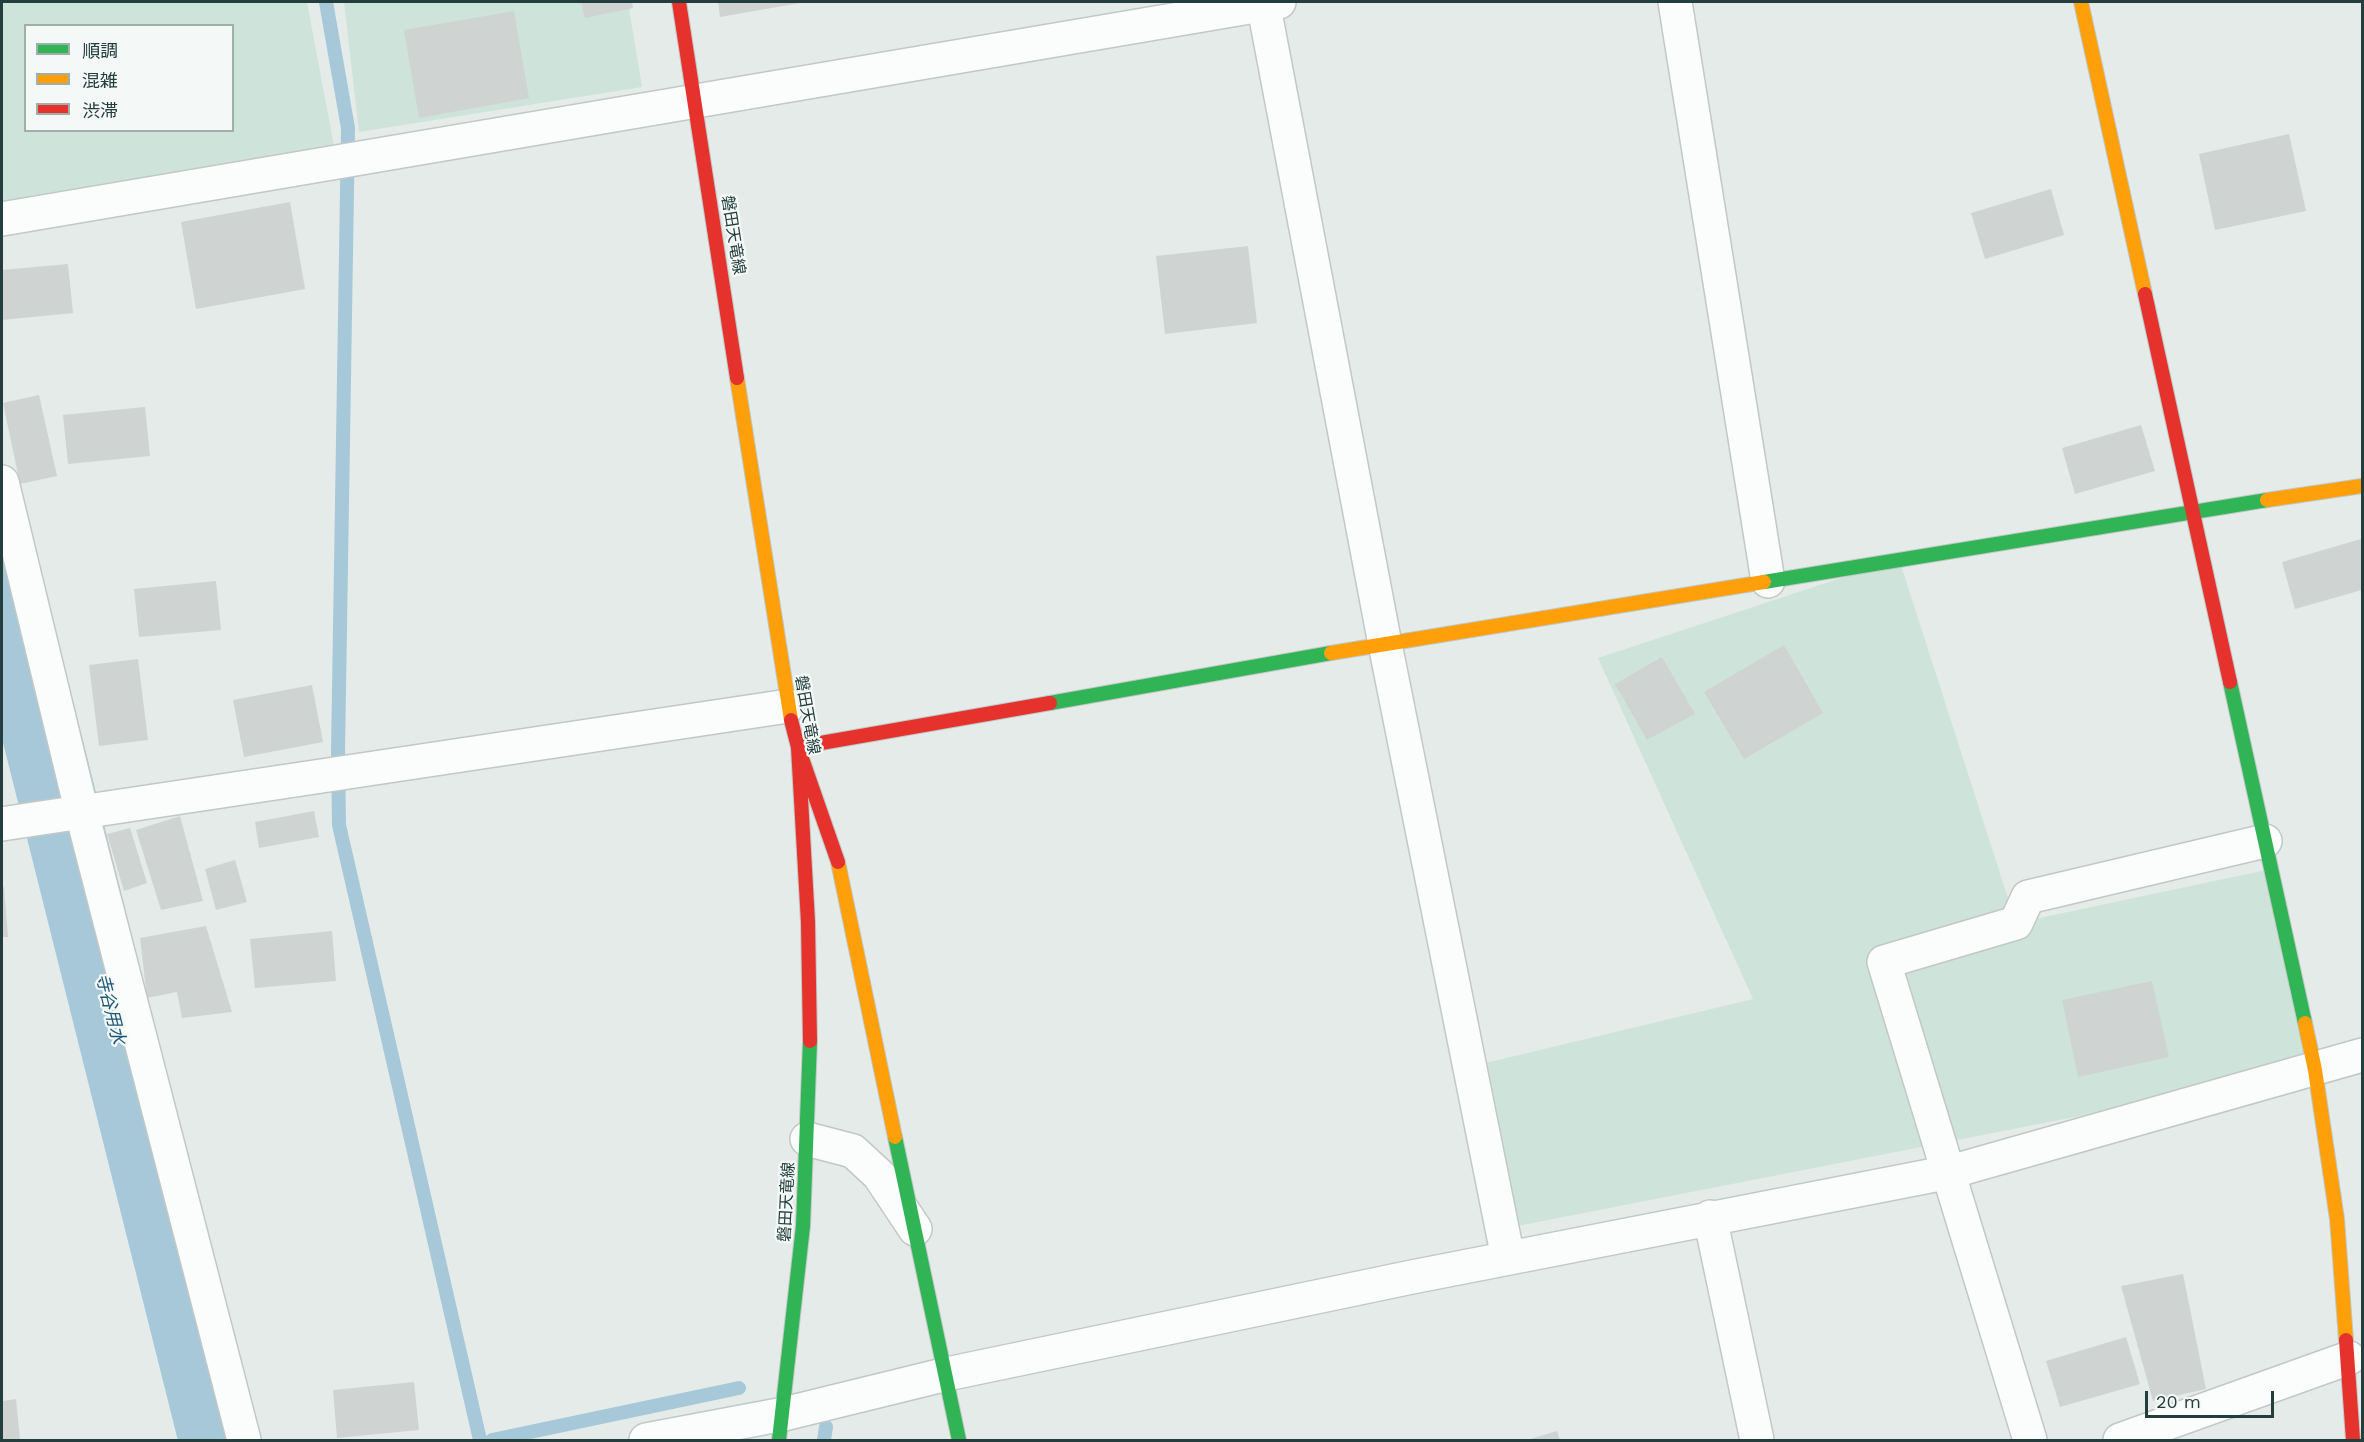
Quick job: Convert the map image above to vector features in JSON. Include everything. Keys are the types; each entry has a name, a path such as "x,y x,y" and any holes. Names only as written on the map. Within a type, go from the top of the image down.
{"street":[{"name":"磐田天竜線","path":"680,2 788,706 798,747 808,922 810,1034 803,1226 782,1427"},
{"path":"2,219 1268,2 1385,644 1508,1258"},
{"path":"1674,2 1768,581"},
{"path":"2081,2 2315,1070 2337,1219 2349,1358 2353,1440"},
{"path":"2,482 82,813 244,1440"},
{"path":"959,1440 947,1374 836,854 798,747 1385,644 2193,511 2362,486"},
{"path":"2,824 788,706"},
{"path":"2030,1440 1884,962 2016,923 2028,897 2265,841"},
{"path":"646,1440 782,1427 947,1374 1710,1216 1950,1172 2362,1055"},
{"path":"807,1139 853,1151 879,1175 916,1231"},
{"path":"1710,1216 1757,1440"},
{"path":"2120,1440 2349,1358"}],"green space":[{"path":"2,2 307,2 337,162 2,206"},
{"path":"344,2 628,2 642,87 359,132"},
{"path":"1899,559 2016,923 2271,869 2315,1070 1502,1229 1469,1067 1753,999 1598,658"}],"building":[{"path":"581,2 632,2 633,8 585,18"},
{"path":"718,2 800,2 800,3 720,17"},
{"path":"514,11 529,98 419,118 404,30"},
{"path":"2289,134 2306,211 2215,230 2199,154"},
{"path":"2051,189 2064,235 1985,259 1971,213"},
{"path":"290,202 305,289 196,309 181,222"},
{"path":"1248,246 1257,323 1165,334 1156,256"},
{"path":"68,264 73,313 2,320 2,270"},
{"path":"39,395 57,476 20,484 3,403"},
{"path":"145,407 150,456 68,464 63,415"},
{"path":"2141,425 2155,471 2075,494 2062,448"},
{"path":"2361,539 2362,590 2295,609 2282,562"},
{"path":"216,581 221,630 139,637 134,589"},
{"path":"1784,645 1823,713 1744,759 1704,692"},
{"path":"1662,657 1695,714 1647,740 1615,684"},
{"path":"138,659 148,740 99,746 89,665"},
{"path":"312,685 323,742 244,757 233,700"},
{"path":"314,811 319,837 259,848 255,822"},
{"path":"180,816 203,901 161,910 136,830"},
{"path":"130,828 147,883 124,891 107,834"},
{"path":"235,860 247,902 216,910 205,869"},
{"path":"4,887 8,937 2,937 2,888"},
{"path":"206,926 232,1012 182,1018 177,992 147,998 140,938"},
{"path":"332,931 336,981 255,988 250,939"},
{"path":"2152,981 2169,1057 2078,1077 2062,1000"},
{"path":"2183,1274 2206,1389 2153,1401 2121,1286"},
{"path":"2126,1337 2140,1384 2060,1407 2046,1361"},
{"path":"414,1382 419,1430 337,1438 333,1390"},
{"path":"16,1399 20,1440 2,1440 2,1401"},
{"path":"1557,1431 1560,1440 1527,1440"}],"waterway":[{"path":"326,2 348,128 338,752 339,825 480,1440"},
{"name":"寺谷用水","path":"2,578 218,1440"},
{"path":"492,1440 739,1388"},
{"path":"824,1440 826,1427"}],"traffic: fast":[{"path":"1764,582 2267,500"},
{"path":"1050,703 1331,653"},
{"path":"2230,682 2305,1023"},
{"path":"779,1440 803,1226 810,1041"},
{"path":"895,1137 959,1440"}],"traffic: slow":[{"path":"2081,2 2145,294"},
{"path":"737,378 791,720"},
{"path":"2267,500 2362,486"},
{"path":"1331,653 1764,582"},
{"path":"838,862 895,1137"},
{"path":"2305,1023 2315,1070 2337,1219 2346,1340"}],"traffic: jam":[{"path":"679,2 737,378"},
{"path":"2145,294 2230,682"},
{"path":"838,862 798,747 1050,703"},
{"path":"791,720 798,747 808,922 810,1041"},
{"path":"2346,1340 2353,1440"}]}
